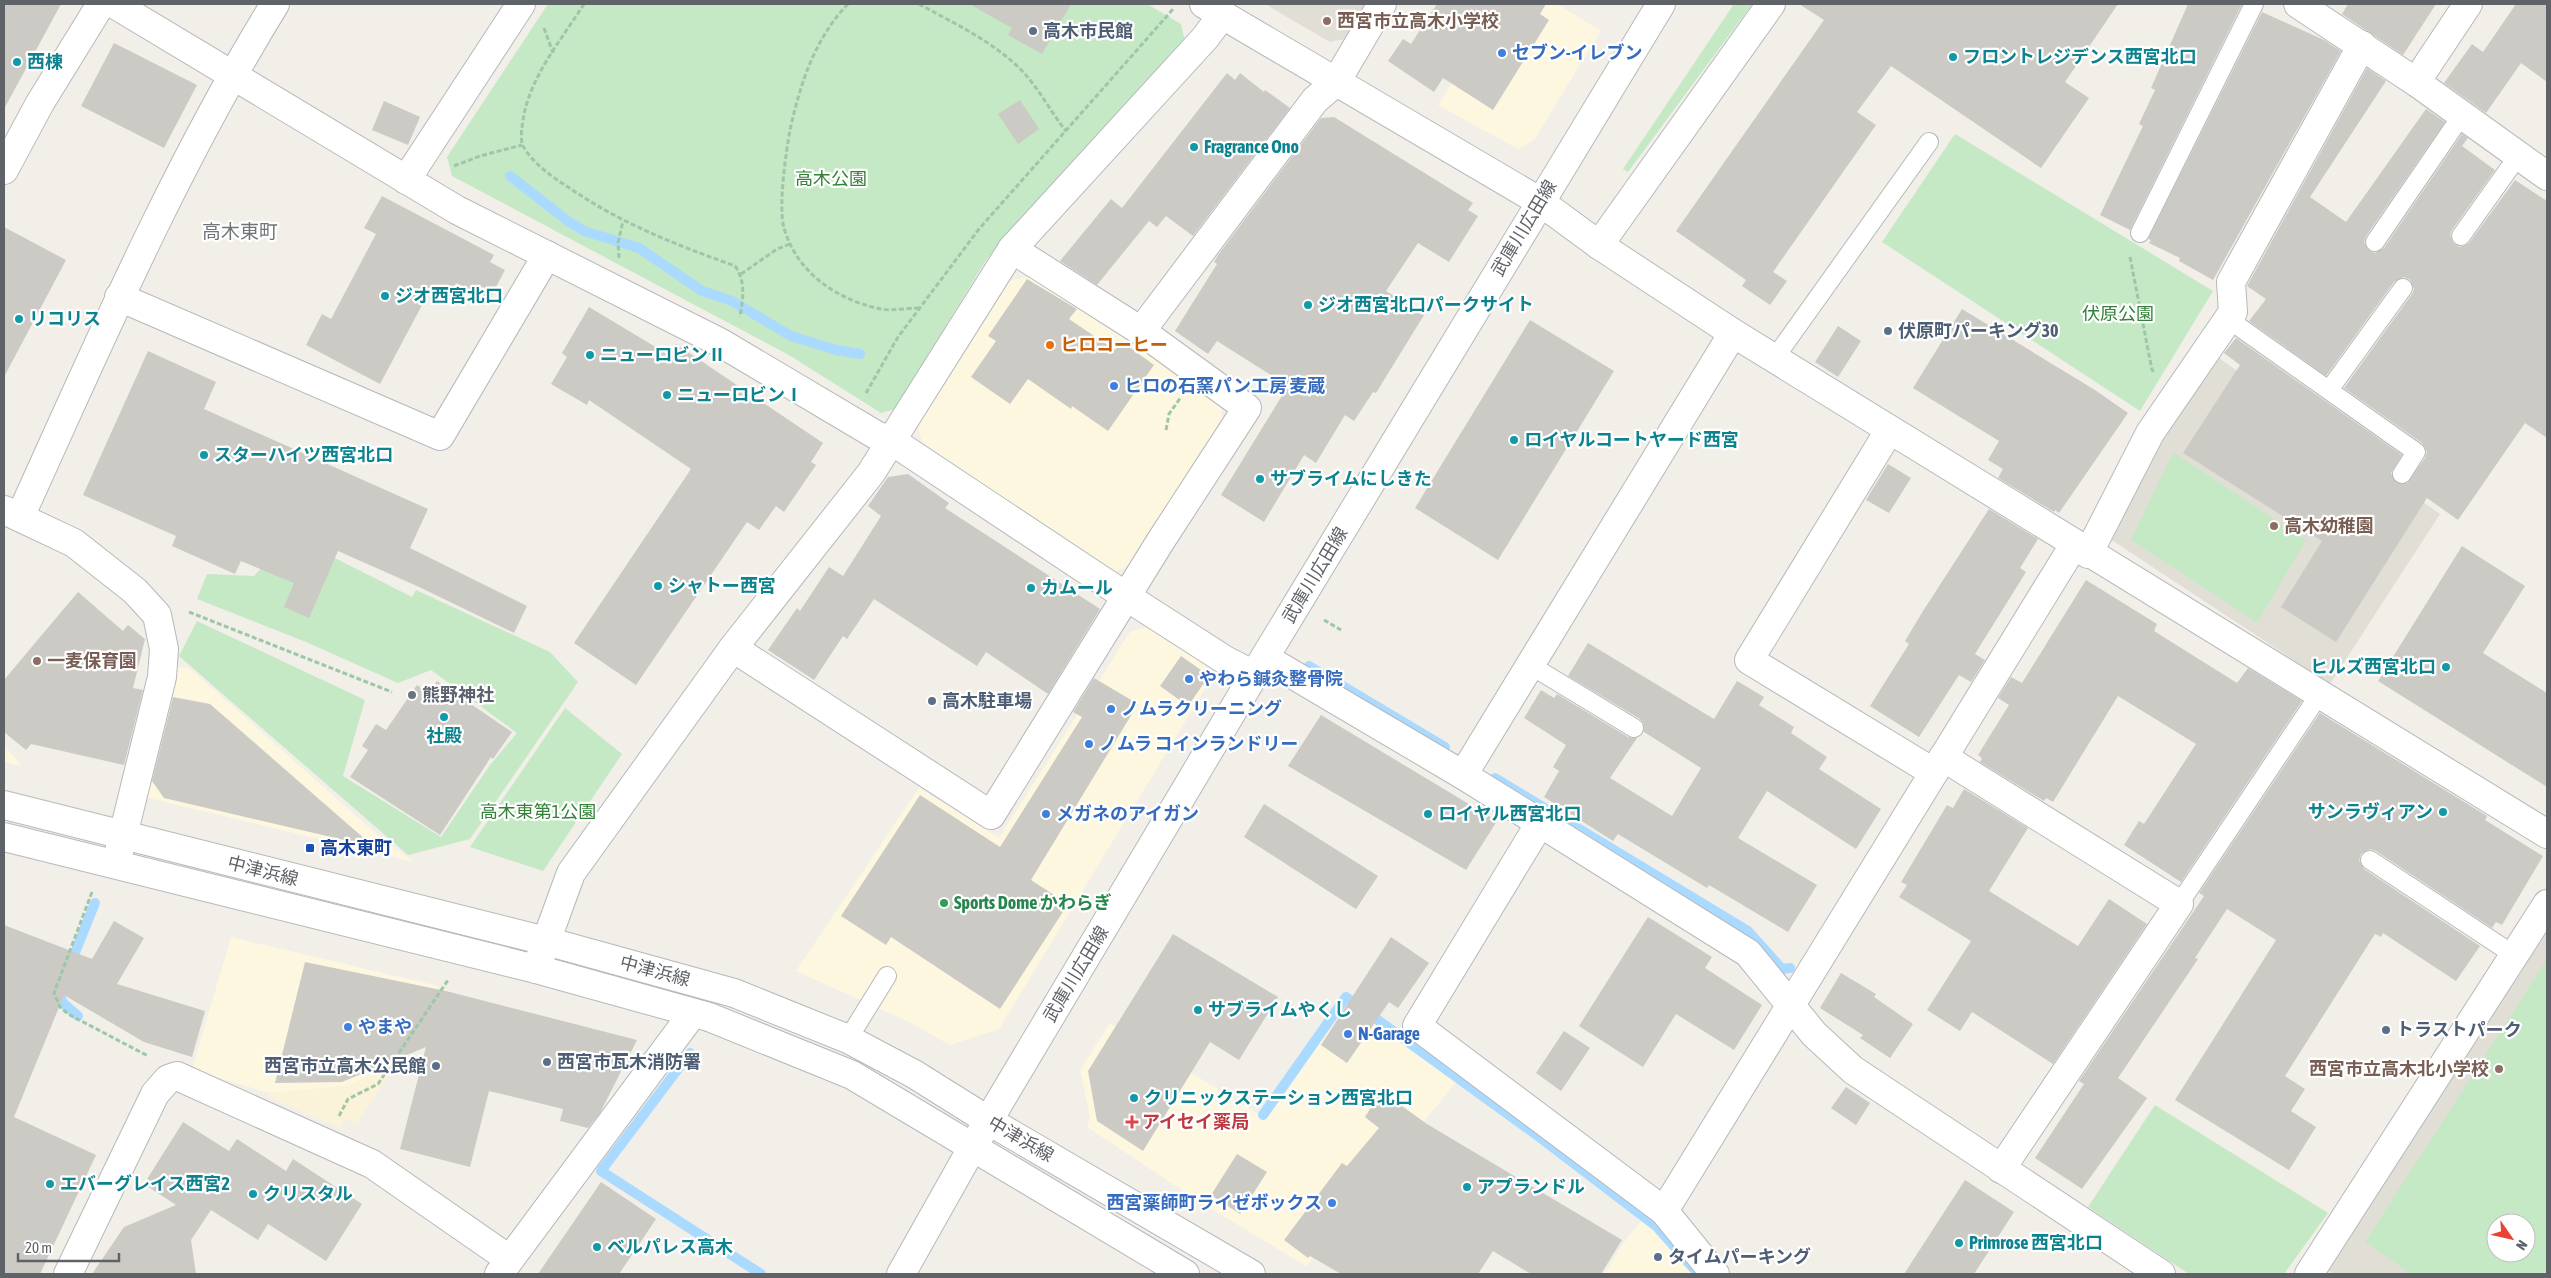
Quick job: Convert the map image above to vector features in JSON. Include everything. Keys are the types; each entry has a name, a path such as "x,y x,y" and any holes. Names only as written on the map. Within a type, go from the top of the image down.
{"street":[{"path":"4,170 40,103 101,4"},
{"path":"114,4 432,196 725,346 876,435 892,441 1225,660 1259,666 1463,775 1748,952 1814,1034 1853,1070 2161,1274"},
{"path":"116,864 162,677 164,649 157,615 135,590 74,543 12,514 232,74 275,4"},
{"path":"406,180 521,4"},
{"path":"1141,331 1315,100 1336,82 1382,4"},
{"name":"武庫川広田線","path":"901,1274 972,1148 1259,666 1540,201 1662,4"},
{"path":"1599,245 1771,4"},
{"path":"2298,4 2416,82 2547,176"},
{"path":"2416,82 2468,4"},
{"path":"536,969 571,873 733,648 872,473 1012,249 1205,38 1213,9 1540,201 1599,245 1774,359 2547,834"},
{"path":"1664,1210 1938,764 2081,549 2150,433 2233,312 2231,282 2362,45"},
{"path":"733,648 991,815 1247,408 1141,331 1012,249"},
{"path":"120,297 440,436 547,255"},
{"path":"1463,775 1733,333"},
{"path":"1889,431 1749,660 1938,764 2179,904 2002,1169"},
{"name":"中津浜線","path":"4,805 546,941 734,993 848,1039 914,1074 989,1121 1251,1274"},
{"path":"1540,823 1416,1026 1664,1210 1715,1274"},
{"name":"中津浜線","path":"4,837 536,969 693,1013 852,1075 1185,1274"},
{"path":"2309,1274 2547,904"},
{"path":"68,1274 155,1094 168,1079 177,1076 372,1164 504,1267 693,1013"}],"lane":[{"path":"2140,233 2254,4"},
{"path":"2375,242 2462,115"},
{"path":"1774,359 1929,142"},
{"path":"2461,236 2518,156"},
{"path":"2329,390 2403,288"},
{"path":"2228,319 2416,452 2402,474"},
{"path":"1530,665 1634,728"},
{"path":"2179,904 2319,695"},
{"path":"2370,860 2514,955"},
{"path":"848,1039 887,976"}],"path":[{"path":"584,4 537,77 529,94 522,128 522,145 547,173 608,214 672,244 735,266 741,274 743,286 740,316 725,346"},
{"path":"848,4 831,22 820,39 794,113 785,164 782,210 783,227 798,259 822,286 850,299 883,309 920,308"},
{"path":"920,4 989,45 1014,64 1030,80 1066,131"},
{"path":"432,196 441,178 450,167 480,156 522,145"},
{"path":"2140,233 2129,253 2152,370 2178,392"},
{"path":"741,274 777,249 790,244"},
{"path":"181,609 392,692"},
{"path":"1321,618 1341,630"},
{"path":"92,892 54,993 60,1007 68,1014 160,1063 168,1079"},
{"path":"324,1142 348,1099 378,1084 448,980"}],"shaded area":[{"name":"西宮市立高木小学校","path":"1265,4 1369,4 1349,38 1330,42"},
{"path":"1501,4 1557,4 1601,31 1534,140 1518,149 1438,105"},
{"path":"1032,276 1220,398 1223,423 1129,565 1113,573 922,442 917,423 1007,281"},
{"name":"高木幼稚園","path":"2216,356 2440,514 2330,684 2110,539 2163,432"},
{"path":"1148,626 1204,660 1209,682 999,1029 950,1045 909,1022 796,971 919,788 999,838 1130,632"},
{"path":"177,667 189,668 382,839 414,862 145,797"},
{"path":"4,745 22,766 4,762"},
{"name":"西宮市立高木北小学校","path":"2547,916 2547,1274 2333,1274 2326,1269"},
{"path":"231,937 438,986 385,1069 346,1086 269,1093 192,1070"},
{"path":"1345,1000 1456,1082 1306,1266 1197,1200 1087,1127 1090,1118 1080,1070 1110,1023 1263,1117"},
{"name":"タイムパーキング","path":"1642,1220 1666,1239 1696,1274 1604,1274 1627,1238"}],"green space":[{"name":"高木公園","path":"548,4 1147,4 1181,24 1185,42 986,260 895,409 881,413 789,355 452,176 447,157"},
{"path":"1734,4 1752,4 1628,172 1623,169"},
{"name":"伏原公園","path":"1955,134 2213,291 2140,411 1882,242"},
{"path":"2173,452 2306,540 2257,623 2131,540"},
{"path":"291,536 412,597 416,590 550,652 578,682 470,839 408,855 179,656 197,621 365,700 343,776 441,837 490,765 517,733 431,670 398,683 306,642 197,599 207,574 254,576"},
{"name":"高木東第1公園","path":"565,708 622,754 543,871 470,847"},
{"name":"西宮市立高木北小学校","path":"2547,959 2547,1274 2411,1274 2365,1242"},
{"path":"2155,1105 2328,1213 2284,1274 2189,1274 2088,1207"}],"sand":[{"path":"438,986 447,990 356,1124 345,1118 340,1128 269,1097 269,1093 346,1086 385,1069"}],"building":[{"name":"西棟","path":"4,4 61,4 4,109"},
{"name":"高木市民館","path":"969,4 1071,4 1042,54 1008,35 1012,28"},
{"path":"1437,4 1546,4 1540,14 1549,20 1493,110 1443,78 1434,92 1388,61 1403,39 1411,44"},
{"path":"1799,4 2118,4 2065,82 2089,98 2041,168 1891,66 1857,112 1876,125 1773,272 1787,281 1770,305 1742,286 1746,280 1676,231 1824,20"},
{"path":"2188,4 2242,4 2130,230 2100,215 2143,126 2139,124 2155,90 2151,88"},
{"path":"2348,4 2436,4 2403,55 2342,14"},
{"path":"2516,4 2547,4 2547,82 2521,63 2486,113 2444,83 2472,44 2483,52"},
{"path":"2262,12 2324,40 2341,51 2213,280 2179,261 2180,258 2149,243 2151,240 2148,239"},
{"path":"114,43 197,85 164,148 81,106"},
{"path":"2367,68 2386,81 2310,197 2346,222 2426,109 2445,122 2366,236 2364,242 2369,250 2375,253 2384,248 2462,134 2468,138 2462,146 2495,170 2452,230 2450,235 2454,244 2460,247 2469,243 2515,180 2547,201 2547,438 2525,423 2458,520 2427,498 2336,642 2281,607 2322,541 2183,453 2240,365 2224,353 2236,338 2402,455 2391,473 2397,483 2407,483 2425,458 2427,452 2422,443 2344,388 2412,294 2414,289 2410,280 2404,277 2394,282 2326,376 2249,321 2266,299 2247,286"},
{"path":"1227,73 1235,80 1240,73 1264,92 1265,90 1290,108 1193,236 1166,216 1157,227 1149,221 1097,285 1060,261 1111,199 1122,208"},
{"path":"1020,100 1039,129 1018,144 998,114"},
{"path":"384,101 420,117 408,145 372,130"},
{"path":"1334,117 1473,203 1468,210 1478,216 1449,262 1418,243 1386,291 1424,315 1376,393 1373,392 1354,421 1345,415 1316,463 1304,455 1264,522 1221,495 1288,386 1217,341 1208,354 1175,331 1217,264 1214,262 1218,255 1321,118"},
{"name":"ジオ西宮北口","path":"382,196 494,255 490,262 505,270 489,300 456,283 447,301 429,292 380,384 306,345 322,314 331,319 376,234 364,228"},
{"name":"リコリス","path":"4,227 66,260 4,377"},
{"name":"ヒロコーヒー","path":"1027,279 1077,309 1069,319 1115,350 1121,341 1154,365 1108,431 1072,406 1071,409 1028,379 1010,404 971,377 996,341 988,336"},
{"name":"シャトー西宮","path":"589,307 669,355 676,344 823,443 811,462 816,465 784,512 776,506 759,530 747,522 636,685 574,643 691,469 589,400 587,405 551,384 567,357 562,353"},
{"path":"1962,309 2095,390 2128,413 2059,513 2055,510 2054,512 1998,478 2003,469 1988,460 1999,441 1913,388"},
{"name":"ロイヤルコートヤード西宮","path":"1530,320 1614,371 1498,560 1415,508"},
{"path":"1838,326 1861,341 1838,377 1815,362"},
{"name":"スターハイツ西宮北口","path":"148,351 216,382 204,409 428,509 410,548 527,606 514,633 417,586 338,551 309,618 284,607 294,583 241,561 235,574 172,546 176,536 83,495"},
{"path":"1888,464 1911,478 1889,513 1866,500"},
{"path":"908,474 949,503 945,508 1100,609 1048,694 986,652 977,666 874,599 847,639 843,636 814,680 768,650 797,608 800,611 829,567 843,576 881,516 868,506 888,477"},
{"path":"1989,509 2038,539 2020,568 2026,572 1975,654 1985,660 1971,682 1959,675 1919,737 1870,706 1909,644 1905,641 1923,611"},
{"name":"ヒルズ西宮北口","path":"2462,546 2525,586 2483,653 2547,693 2547,787 2378,681"},
{"path":"2086,580 2157,624 2154,631 2237,683 2248,668 2302,701 2181,882 2124,845 2139,821 2144,824 2196,744 2118,696 2053,802 2046,798 2044,801 1980,762 1982,758 1978,755 2009,705 1998,698 2011,677 2022,683"},
{"path":"78,592 123,631 128,625 145,639 133,688 143,690 124,765 31,744 26,750 4,732 4,680"},
{"path":"1588,643 1714,719 1737,681 1764,697 1759,705 1794,727 1791,733 1827,757 1819,769 1881,809 1856,849 1767,791 1738,838 1817,885 1788,932 1709,885 1707,888 1618,834 1613,841 1544,797 1559,771 1553,767 1566,745 1524,718 1541,690 1554,698 1557,694 1628,737 1637,738 1610,778 1672,816 1701,768 1644,732 1643,723 1640,719 1568,676"},
{"path":"1181,656 1201,670 1204,683 1188,706 1160,686"},
{"path":"1094,678 1138,704 1031,880 1068,904 1000,1009 891,937 886,945 841,916 920,795 1000,847 1082,717 1073,712"},
{"path":"437,681 512,732 493,759 491,757 440,835 350,777 368,750 362,746 376,724 386,730 417,685 429,693"},
{"path":"173,697 210,704 374,847 164,798 152,781"},
{"path":"2320,713 2487,816 2485,820 2543,856 2502,925 2496,922 2492,928 2376,851 2370,849 2361,854 2359,860 2364,869 2480,946 2456,981 2383,933 2381,937 2375,934 2285,1076 2305,1089 2291,1111 2316,1127 2289,1170 2175,1100 2276,940 2227,909 2195,958 2198,959 2118,1078 2147,1098 2082,1189 2035,1158 2084,1084 2079,1081 2204,896 2199,893"},
{"path":"1321,715 1497,821 1466,870 1288,766"},
{"path":"1964,789 2028,828 1989,891 2078,946 2109,899 2147,924 2053,1064 1972,1012 1960,1031 1927,1010 1971,941 1899,897 1907,885 1901,882 1947,805 1953,808"},
{"path":"1264,804 1378,876 1356,909 1244,837"},
{"path":"1648,917 1712,957 1705,968 1762,1005 1734,1050 1676,1014 1643,1067 1579,1026"},
{"path":"114,921 144,938 117,984 205,1011 192,1057 144,1042 64,995 14,1117 96,1155 40,1274 4,1274 4,925 92,959"},
{"path":"1173,934 1278,997 1239,1060 1210,1042 1143,1151 1097,1121 1088,1071"},
{"path":"1391,937 1429,963 1398,1008 1389,1002 1347,1063 1321,1045"},
{"path":"305,962 446,991 637,1040 600,1113 588,1128 560,1121 563,1109 489,1091 470,1167 400,1149 426,1047 342,1082 275,1083"},
{"path":"1841,973 1876,994 1874,997 1913,1024 1890,1058 1860,1038 1863,1035 1820,1008"},
{"path":"1564,1031 1590,1048 1561,1091 1536,1073"},
{"path":"1846,1087 1870,1103 1856,1125 1831,1108"},
{"name":"アプランドル","path":"1381,1091 1427,1124 1622,1240 1601,1274 1531,1274 1493,1251 1478,1274 1341,1274 1310,1256 1308,1258 1284,1240 1342,1163 1347,1166 1379,1128 1365,1117"},
{"name":"クリスタル","path":"183,1122 229,1151 237,1139 286,1171 293,1159 362,1204 326,1261 268,1224 258,1240 211,1210 191,1240 196,1274 92,1274 124,1227 176,1205 144,1184"},
{"path":"1237,1154 1267,1172 1240,1214 1211,1195"},
{"name":"Primrose 西宮北口","path":"1965,1180 2014,1212 1974,1274 1904,1274"},
{"name":"ベルパレス高木","path":"601,1182 656,1219 619,1274 538,1274"}],"waterway":[{"path":"510,176 568,221 584,231 639,248 702,291 732,301 791,336 836,350 860,354"},
{"path":"1309,666 1445,747"},
{"path":"1495,778 1748,931 1782,969 1790,968"},
{"path":"70,965 95,903"},
{"path":"61,987 59,991 63,1003 78,1016"},
{"path":"1263,1115 1346,997 1538,1136 1656,1226 1695,1270"},
{"path":"690,1053 601,1171 761,1274"}],"place":[{"name":"西宮市立高木小学校","path":"1327,21"},
{"name":"高木市民館","path":"1033,31"},
{"name":"セブン-イレブン","path":"1502,53"},
{"name":"フロントレジデンス西宮北口","path":"1953,57"},
{"name":"西棟","path":"17,62"},
{"name":"Fragrance Ono","path":"1194,147"},
{"name":"ジオ西宮北口","path":"385,296"},
{"name":"ジオ西宮北口パークサイト","path":"1308,305"},
{"name":"リコリス","path":"19,319"},
{"name":"伏原町パーキング30","path":"1888,331"},
{"name":"ヒロコーヒー","path":"1050,345"},
{"name":"ニューロビンⅡ","path":"590,355"},
{"name":"ヒロの石窯パン工房 麦蔵","path":"1114,386"},
{"name":"ニューロビンⅠ","path":"667,395"},
{"name":"ロイヤルコートヤード西宮","path":"1514,440"},
{"name":"スターハイツ西宮北口","path":"204,455"},
{"name":"サブライムにしきた","path":"1260,479"},
{"name":"高木幼稚園","path":"2274,526"},
{"name":"シャトー西宮","path":"658,586"},
{"name":"カムール","path":"1031,588"},
{"name":"一麦保育園","path":"37,661"},
{"name":"ヒルズ西宮北口","path":"2446,667"},
{"name":"やわら鍼灸整骨院","path":"1189,679"},
{"name":"熊野神社","path":"412,695"},
{"name":"高木駐車場","path":"932,701"},
{"name":"ノムラクリーニング","path":"1111,709"},
{"name":"社殿","path":"444,717"},
{"name":"ノムラ コインランドリー","path":"1089,744"},
{"name":"サンラヴィアン","path":"2443,812"},
{"name":"メガネのアイガン","path":"1046,814"},
{"name":"ロイヤル西宮北口","path":"1428,814"},
{"name":"高木東町","path":"310,848"},
{"name":"Sports Dome かわらぎ","path":"944,903"},
{"name":"サブライムやくし","path":"1198,1010"},
{"name":"やまや","path":"348,1027"},
{"name":"トラストパーク","path":"2386,1030"},
{"name":"N-Garage","path":"1348,1034"},
{"name":"西宮市瓦木消防署","path":"547,1062"},
{"name":"西宮市立高木公民館","path":"436,1066"},
{"name":"西宮市立高木北小学校","path":"2499,1069"},
{"name":"クリニックステーション西宮北口","path":"1134,1098"},
{"name":"アイセイ薬局","path":"1132,1122"},
{"name":"エバーグレイス西宮2","path":"50,1184"},
{"name":"アプランドル","path":"1467,1187"},
{"name":"クリスタル","path":"253,1194"},
{"name":"西宮薬師町ライゼボックス","path":"1332,1203"},
{"name":"Primrose 西宮北口","path":"1959,1243"},
{"name":"ベルパレス高木","path":"597,1247"},
{"name":"タイムパーキング","path":"1658,1257"}],"district":[{"name":"高木東町","path":"240,231"}]}
